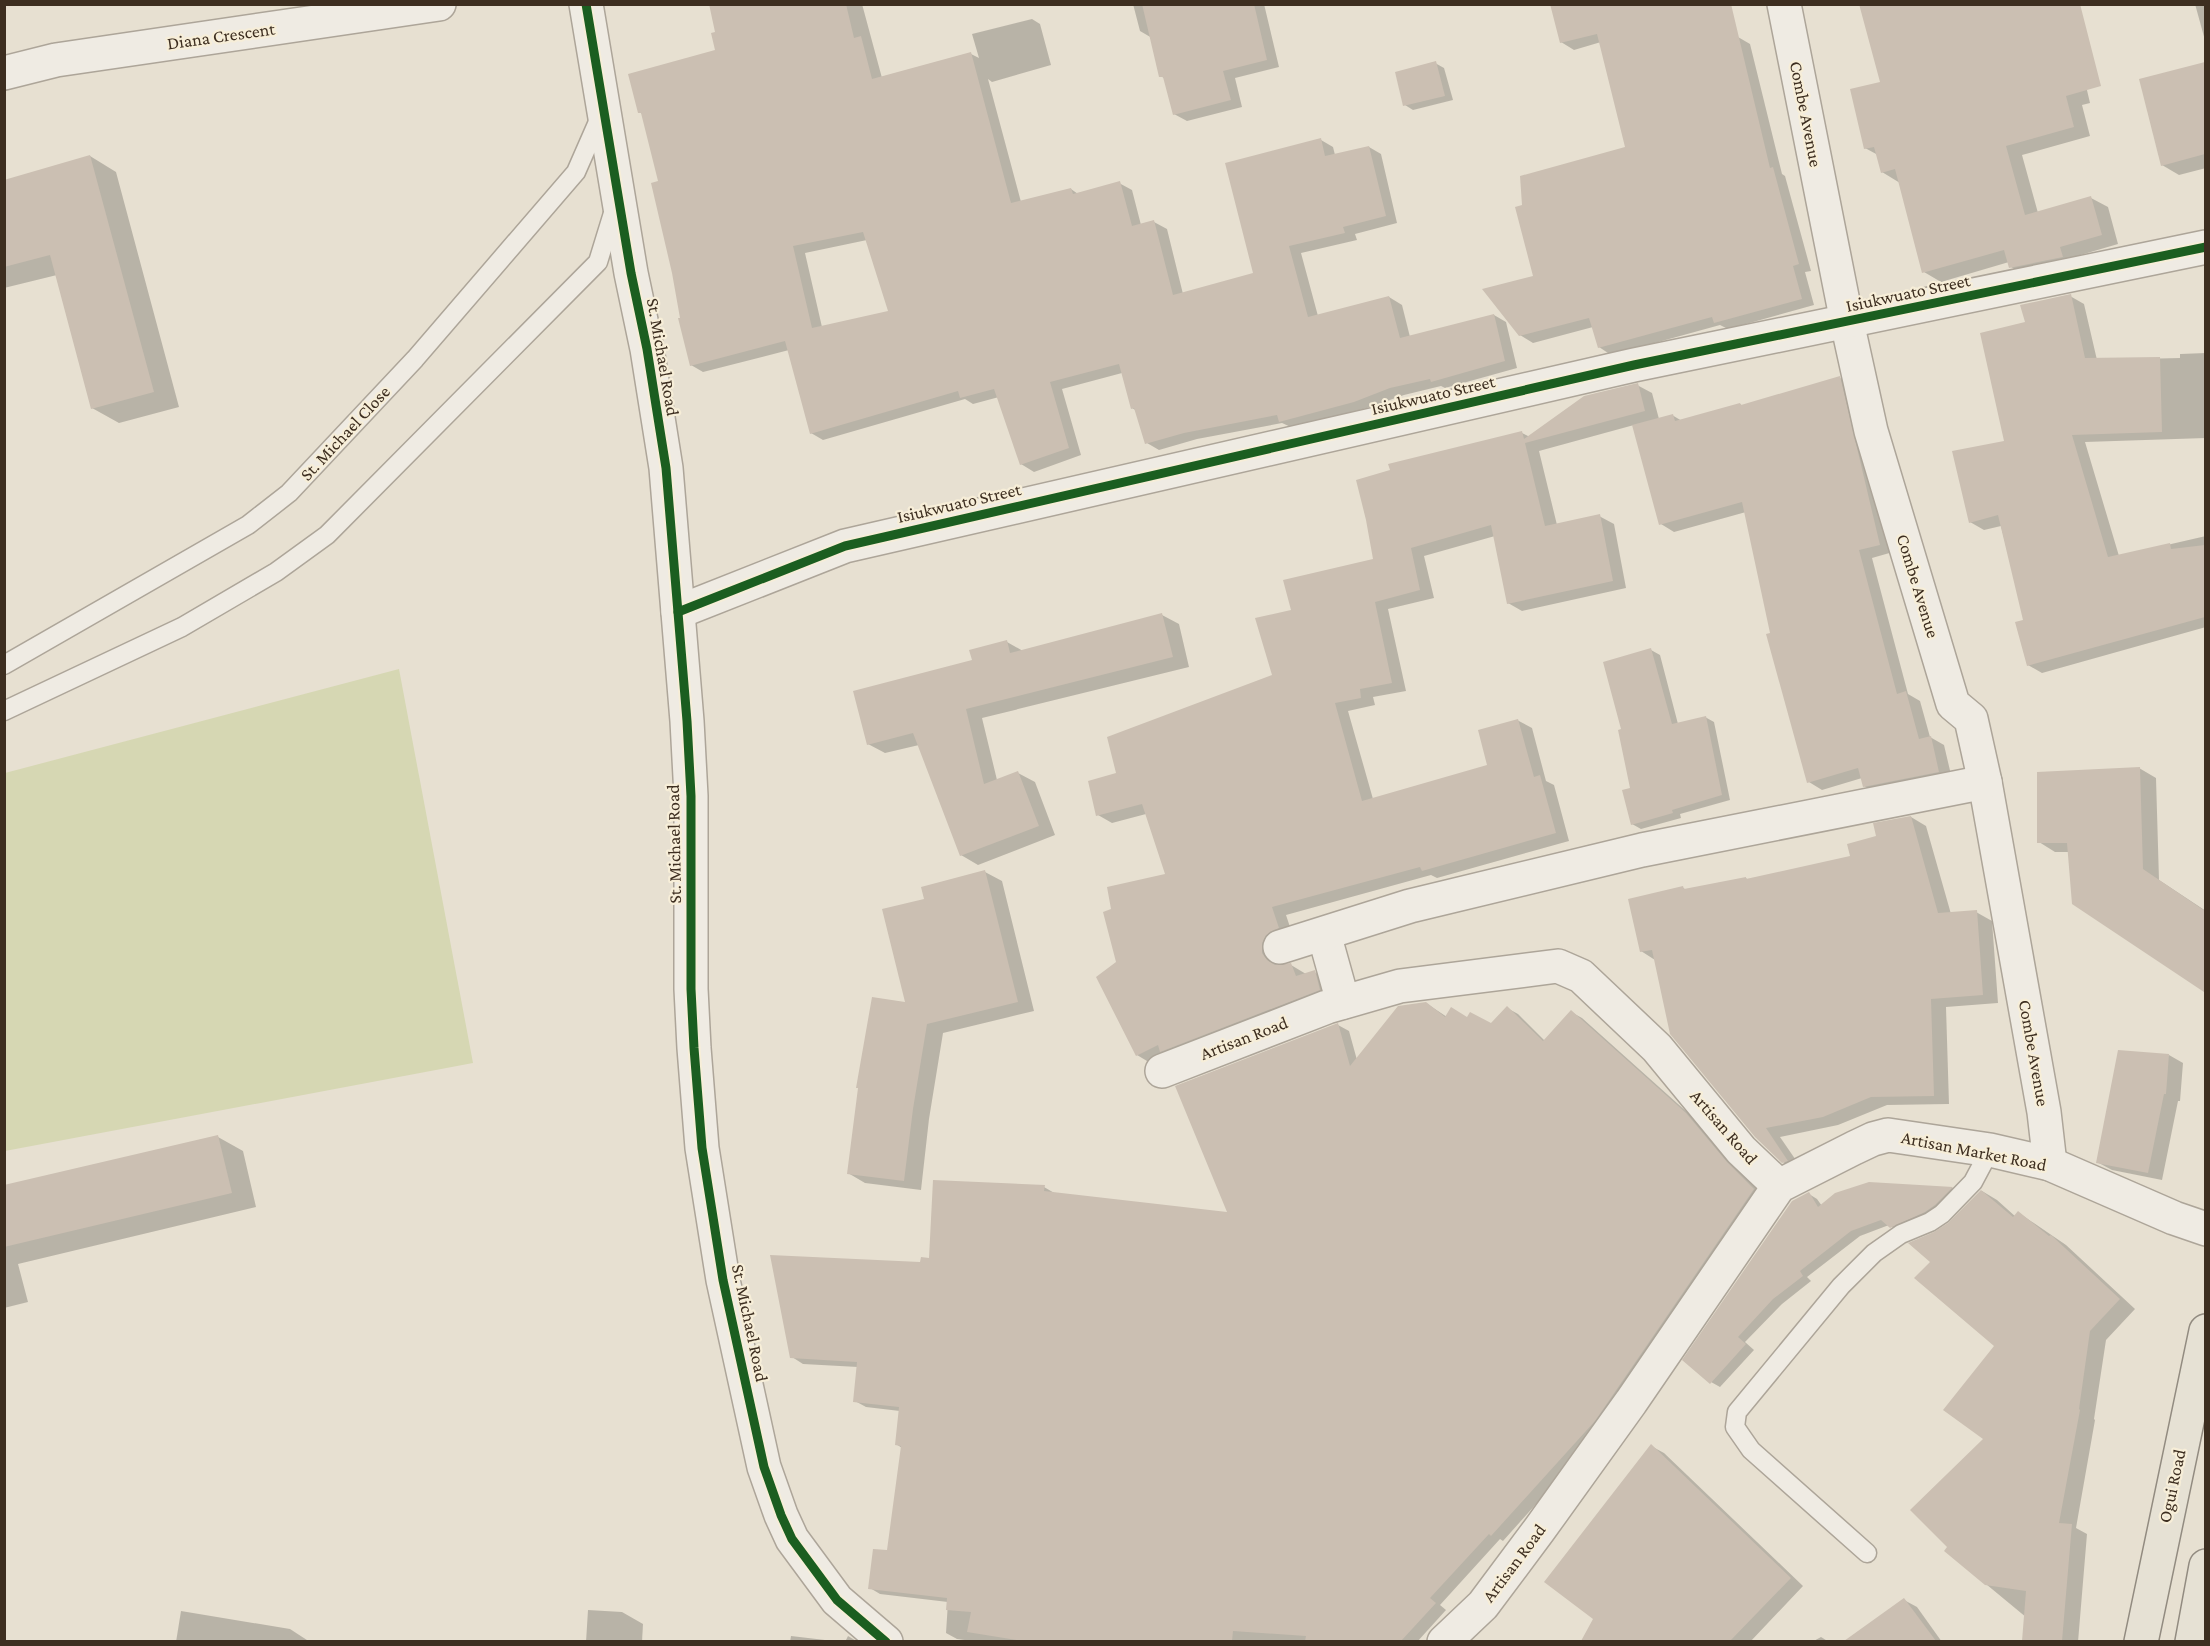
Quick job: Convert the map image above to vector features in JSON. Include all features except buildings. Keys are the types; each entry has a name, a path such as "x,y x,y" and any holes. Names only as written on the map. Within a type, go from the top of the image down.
{"main road":[{"name":"Ogui Road","path":"2141,1641 2205,1331"},
{"path":"2192,1641 2205,1566"}],"street":[{"name":"Diana Crescent","path":"4,73 56,60 439,4"},
{"name":"St. Michael Road","path":"586,4 666,468 691,796 691,989 694,1048 702,1148 723,1280 764,1467 781,1515 792,1539 837,1600 886,1641"},
{"name":"Combe Avenue","path":"1784,4 1871,431 1953,704 1971,719 1985,782 2044,1112 2050,1164"},
{"name":"Isiukwuato Street","path":"678,612 845,546 1634,365 2205,247"},
{"path":"1280,948 1410,906 1642,850 1985,782"},
{"path":"1324,934 1343,1002"},
{"name":"Artisan Road","path":"1162,1071 1277,1025 1343,1002 1400,986 1558,966 1581,976 1657,1048 1741,1150 1779,1186 1632,1402 1539,1530 1483,1605 1444,1641"},
{"name":"Artisan Market Road","path":"1779,1186 1854,1148 1888,1135 1990,1150 2050,1164 2174,1218 2205,1229"}],"lane":[{"name":"St. Michael Close","path":"4,665 248,525 290,493 415,359 576,172 603,111"},
{"path":"4,711 182,627 276,572 327,535 598,262 618,197"},
{"path":"1867,1553 1750,1450 1735,1427 1737,1412 1841,1286 1874,1252 1901,1234 1930,1222 1959,1198 1973,1182 1990,1150"}],"green space":[{"path":"399,669 473,1063 5,1151 5,773"}],"cycle path":[{"path":"586,4 666,468 691,796 691,989 694,1048 702,1148 723,1280 764,1467 781,1515 792,1539 837,1600 886,1642"},
{"path":"678,612 845,546 1634,365 2206,247"}]}
